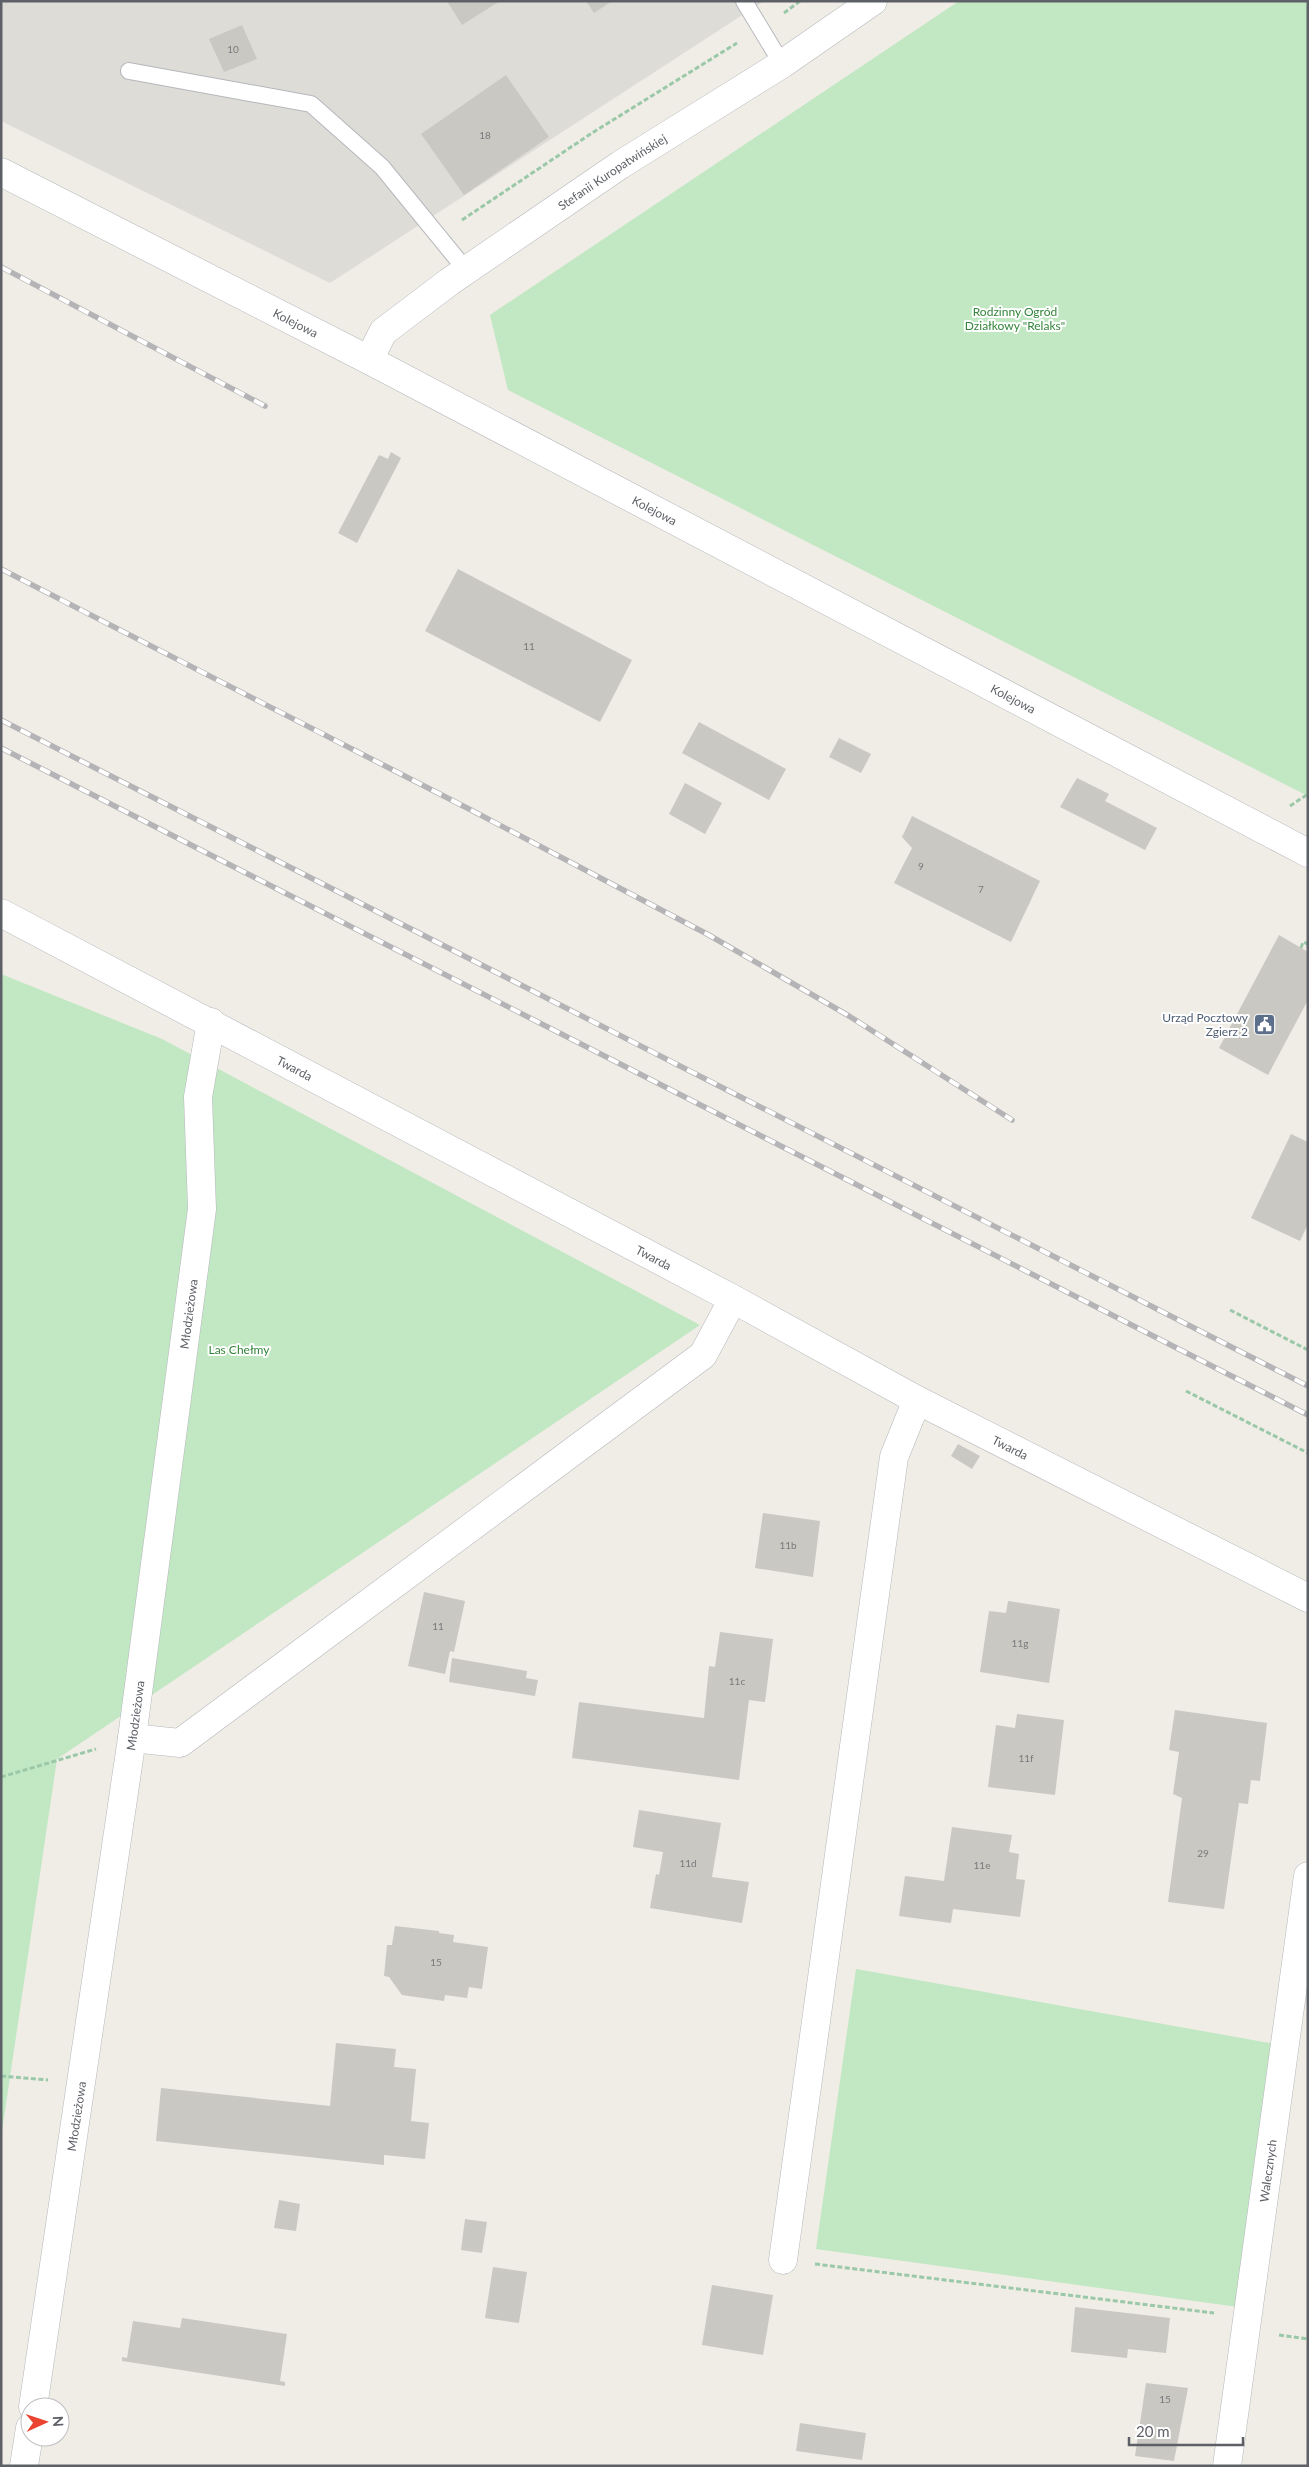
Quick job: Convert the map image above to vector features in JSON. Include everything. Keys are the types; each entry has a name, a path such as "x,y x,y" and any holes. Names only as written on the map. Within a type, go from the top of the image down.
{"street":[{"name":"Stefanii Kuropatwińskiej","path":"369,360 383,332 466,270 620,165 782,64 874,1"},
{"name":"Kolejowa","path":"1,172 369,360 1308,853"},
{"name":"Twarda","path":"1,912 733,1299 917,1400 1308,1598"},
{"name":"Młodzieżowa","path":"34,2397 132,1738 202,1208 198,1097 211,1022"},
{"path":"132,1738 180,1743 703,1355 733,1299"},
{"path":"783,2260 894,1457 917,1400"},
{"name":"Walecznych","path":"1227,2466 1249,2317 1308,1876"},
{"path":"24,2466 27,2447"}],"lane":[{"path":"744,1 782,64"},
{"path":"129,71 311,104 382,167 466,270"}],"path":[{"path":"439,236 592,133 761,28 800,1"},
{"path":"1301,948 1303,942 1308,944"},
{"path":"1230,1310 1308,1350"},
{"path":"1186,1391 1308,1453"},
{"path":"1,1778 132,1738"},
{"path":"1,2076 81,2085"},
{"path":"783,2260 1249,2317"}],"shaded area":[{"path":"1,1 764,1 330,283 1,121"}],"green space":[{"name":"Rodzinny Ogród Działkowy \"Relaks\"","path":"959,1 1308,1 1308,796 508,390 490,315"},
{"name":"Las Chełmy","path":"1,974 162,1039 700,1325 57,1759 1,2138"},
{"path":"856,1969 1275,2044 1238,2307 816,2249"}],"building":[{"path":"447,1 500,1 462,25"},
{"path":"586,1 612,1 594,13"},
{"path":"242,25 257,59 224,72 209,39"},
{"path":"506,75 549,137 464,195 421,134"},
{"path":"391,452 401,458 357,543 338,533 379,455 388,459"},
{"path":"458,569 632,660 600,722 425,631"},
{"path":"699,722 786,769 769,800 682,753"},
{"path":"839,738 871,754 861,773 829,757"},
{"path":"1077,778 1109,794 1105,801 1157,828 1145,850 1060,807"},
{"path":"685,783 722,803 705,834 669,814"},
{"path":"912,816 1040,881 1011,942 894,883 912,848 902,837"},
{"name":"Urząd Pocztowy Zgierz 2","path":"1279,935 1308,952 1308,1000 1268,1075 1219,1048"},
{"path":"1291,1134 1308,1142 1308,1224 1300,1241 1251,1218"},
{"path":"958,1444 980,1456 972,1469 951,1456"},
{"path":"763,1513 820,1521 813,1577 755,1568"},
{"path":"424,1592 465,1601 454,1652 450,1651 445,1674 408,1666"},
{"path":"1008,1601 1060,1609 1049,1683 980,1672 989,1611 1006,1613"},
{"path":"720,1632 773,1639 765,1702 749,1700 739,1780 572,1758 579,1702 704,1718 709,1666 715,1667"},
{"path":"452,1658 527,1671 526,1678 538,1680 535,1696 449,1682"},
{"path":"1175,1710 1267,1723 1260,1781 1251,1780 1248,1804 1239,1803 1224,1909 1168,1902 1182,1798 1173,1794 1179,1752 1169,1750"},
{"path":"1017,1714 1064,1720 1055,1795 988,1787 996,1725 1015,1728"},
{"path":"639,1810 721,1823 712,1877 749,1882 742,1923 650,1908 656,1874 659,1875 663,1852 633,1847"},
{"path":"952,1827 1012,1835 1009,1852 1019,1854 1016,1879 1025,1880 1020,1917 953,1909 951,1923 899,1916 905,1876 944,1881"},
{"path":"395,1926 439,1931 439,1933 454,1935 453,1942 488,1947 482,1989 469,1987 467,1998 445,1995 444,2001 402,1995 389,1977 384,1976 387,1945 392,1945"},
{"path":"336,2043 396,2049 394,2067 416,2069 411,2121 429,2123 425,2159 384,2155 384,2165 156,2141 161,2088 330,2106"},
{"path":"279,2200 300,2204 296,2231 274,2228"},
{"path":"465,2219 487,2222 482,2253 461,2250"},
{"path":"493,2267 527,2272 519,2323 485,2318"},
{"path":"712,2285 773,2295 763,2355 702,2345"},
{"path":"1075,2307 1170,2318 1166,2353 1128,2349 1127,2358 1071,2352"},
{"path":"182,2318 287,2334 280,2381 285,2382 285,2386 122,2361 122,2357 127,2358 133,2321 180,2328"},
{"path":"1146,2383 1188,2388 1174,2461 1135,2456"},
{"path":"800,2423 866,2433 862,2460 796,2451"}],"railway":[{"path":"1,267 265,406"},
{"path":"1,569 471,810 707,934 849,1016 1012,1120"},
{"path":"1,720 1308,1386"},
{"path":"1,748 1308,1415"}],"place":[{"name":"Urząd Pocztowy Zgierz 2","path":"1264,1024"}]}
